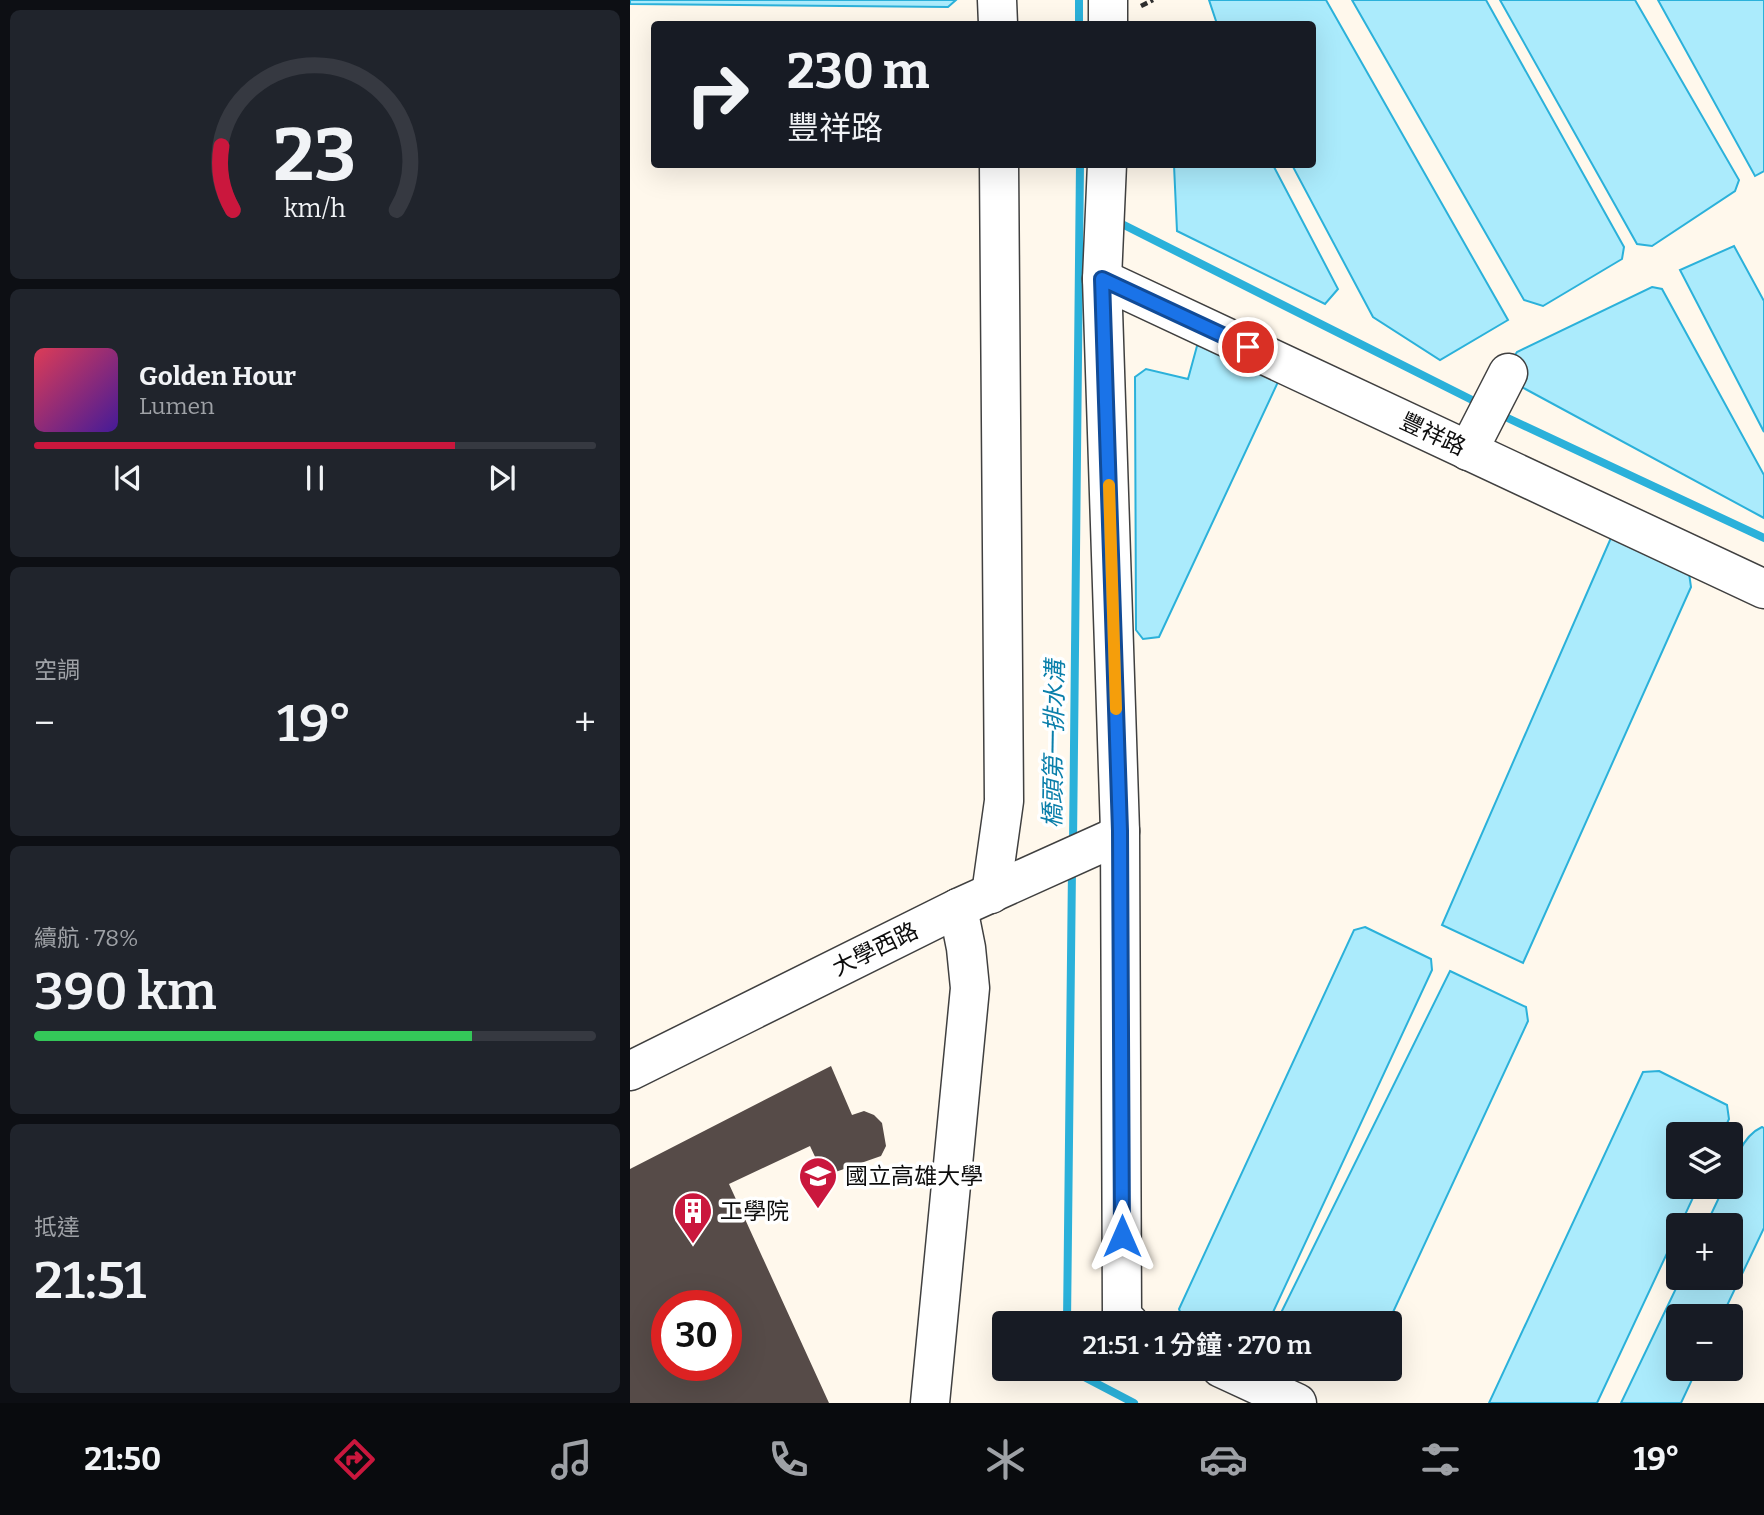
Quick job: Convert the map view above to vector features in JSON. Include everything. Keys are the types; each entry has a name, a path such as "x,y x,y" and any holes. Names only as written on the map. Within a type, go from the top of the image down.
{"street":[{"path":"997,0 998,21"},
{"path":"1108,0 1108,21"},
{"path":"930,1403 970,988 966,947 984,897 1004,801 999,168"},
{"path":"1107,168 1107,211 1102,270 1115,835 1122,1311"},
{"name":"豐祥路","path":"1102,270 1488,412 1764,589"},
{"name":"大學西路","path":"630,1070 1115,835"},
{"path":"1249,1381 1297,1403"}],"water":[{"path":"630,0 956,0 948,7 630,4"},
{"path":"1209,0 1326,0 1508,320 1440,360 1373,317 1294,168 1316,168 1316,21 1216,21"},
{"path":"1352,0 1486,0 1624,247 1622,259 1543,306 1524,300"},
{"path":"1500,0 1635,0 1739,180 1735,191 1652,246 1637,244"},
{"path":"1658,0 1764,0 1764,171 1755,176"},
{"path":"1174,168 1275,168 1338,289 1325,304 1177,231"},
{"path":"1734,246 1764,301 1764,432 1680,270"},
{"path":"1652,287 1662,289 1764,475 1764,518 1518,385 1509,364 1517,352"},
{"path":"1213,341 1278,382 1159,637 1143,639 1136,630 1135,377 1146,369 1188,379 1197,346"},
{"path":"1614,531 1689,573 1691,587 1523,963 1442,925"},
{"path":"1365,927 1431,959 1432,970 1274,1311 1180,1311 1179,1309 1354,930"},
{"path":"1450,971 1526,1007 1528,1021 1394,1311 1282,1311"},
{"path":"1659,1071 1727,1105 1728,1122 1666,1122 1666,1199 1692,1199 1686,1213 1666,1213 1666,1255 1597,1403 1489,1403 1643,1072"},
{"path":"1764,1128 1764,1228 1743,1272 1743,1213 1712,1213 1718,1199 1743,1199 1743,1144 1755,1131"},
{"path":"1675,1290 1734,1290 1728,1304 1669,1304"},
{"path":"1666,1309 1666,1381 1691,1381 1681,1403 1621,1403"}],"building":[{"name":"工學院","path":"831,1066 852,1115 864,1111 874,1115 882,1123 886,1146 881,1156 824,1176 810,1146 729,1184 829,1403 630,1403 630,1169"}],"waterway":[{"name":"橋頭第一排水溝","path":"1079,0 1079,21"},
{"name":"橋頭第一排水溝","path":"1073,844 1080,168"},
{"path":"1116,221 1480,404"},
{"path":"1497,413 1764,538"},
{"name":"橋頭第一排水溝","path":"1067,1311 1072,868"},
{"name":"橋頭第一排水溝","path":"1092,1381 1134,1403"}],"slow traffic":[{"path":"1109,485 1116,709"}],"place":[{"name":"國立高雄大學","path":"818,1210"},
{"name":"工學院","path":"693,1245"}],"route":[{"path":"1122,1236 1120,831 1102,279 1248,347"}]}
